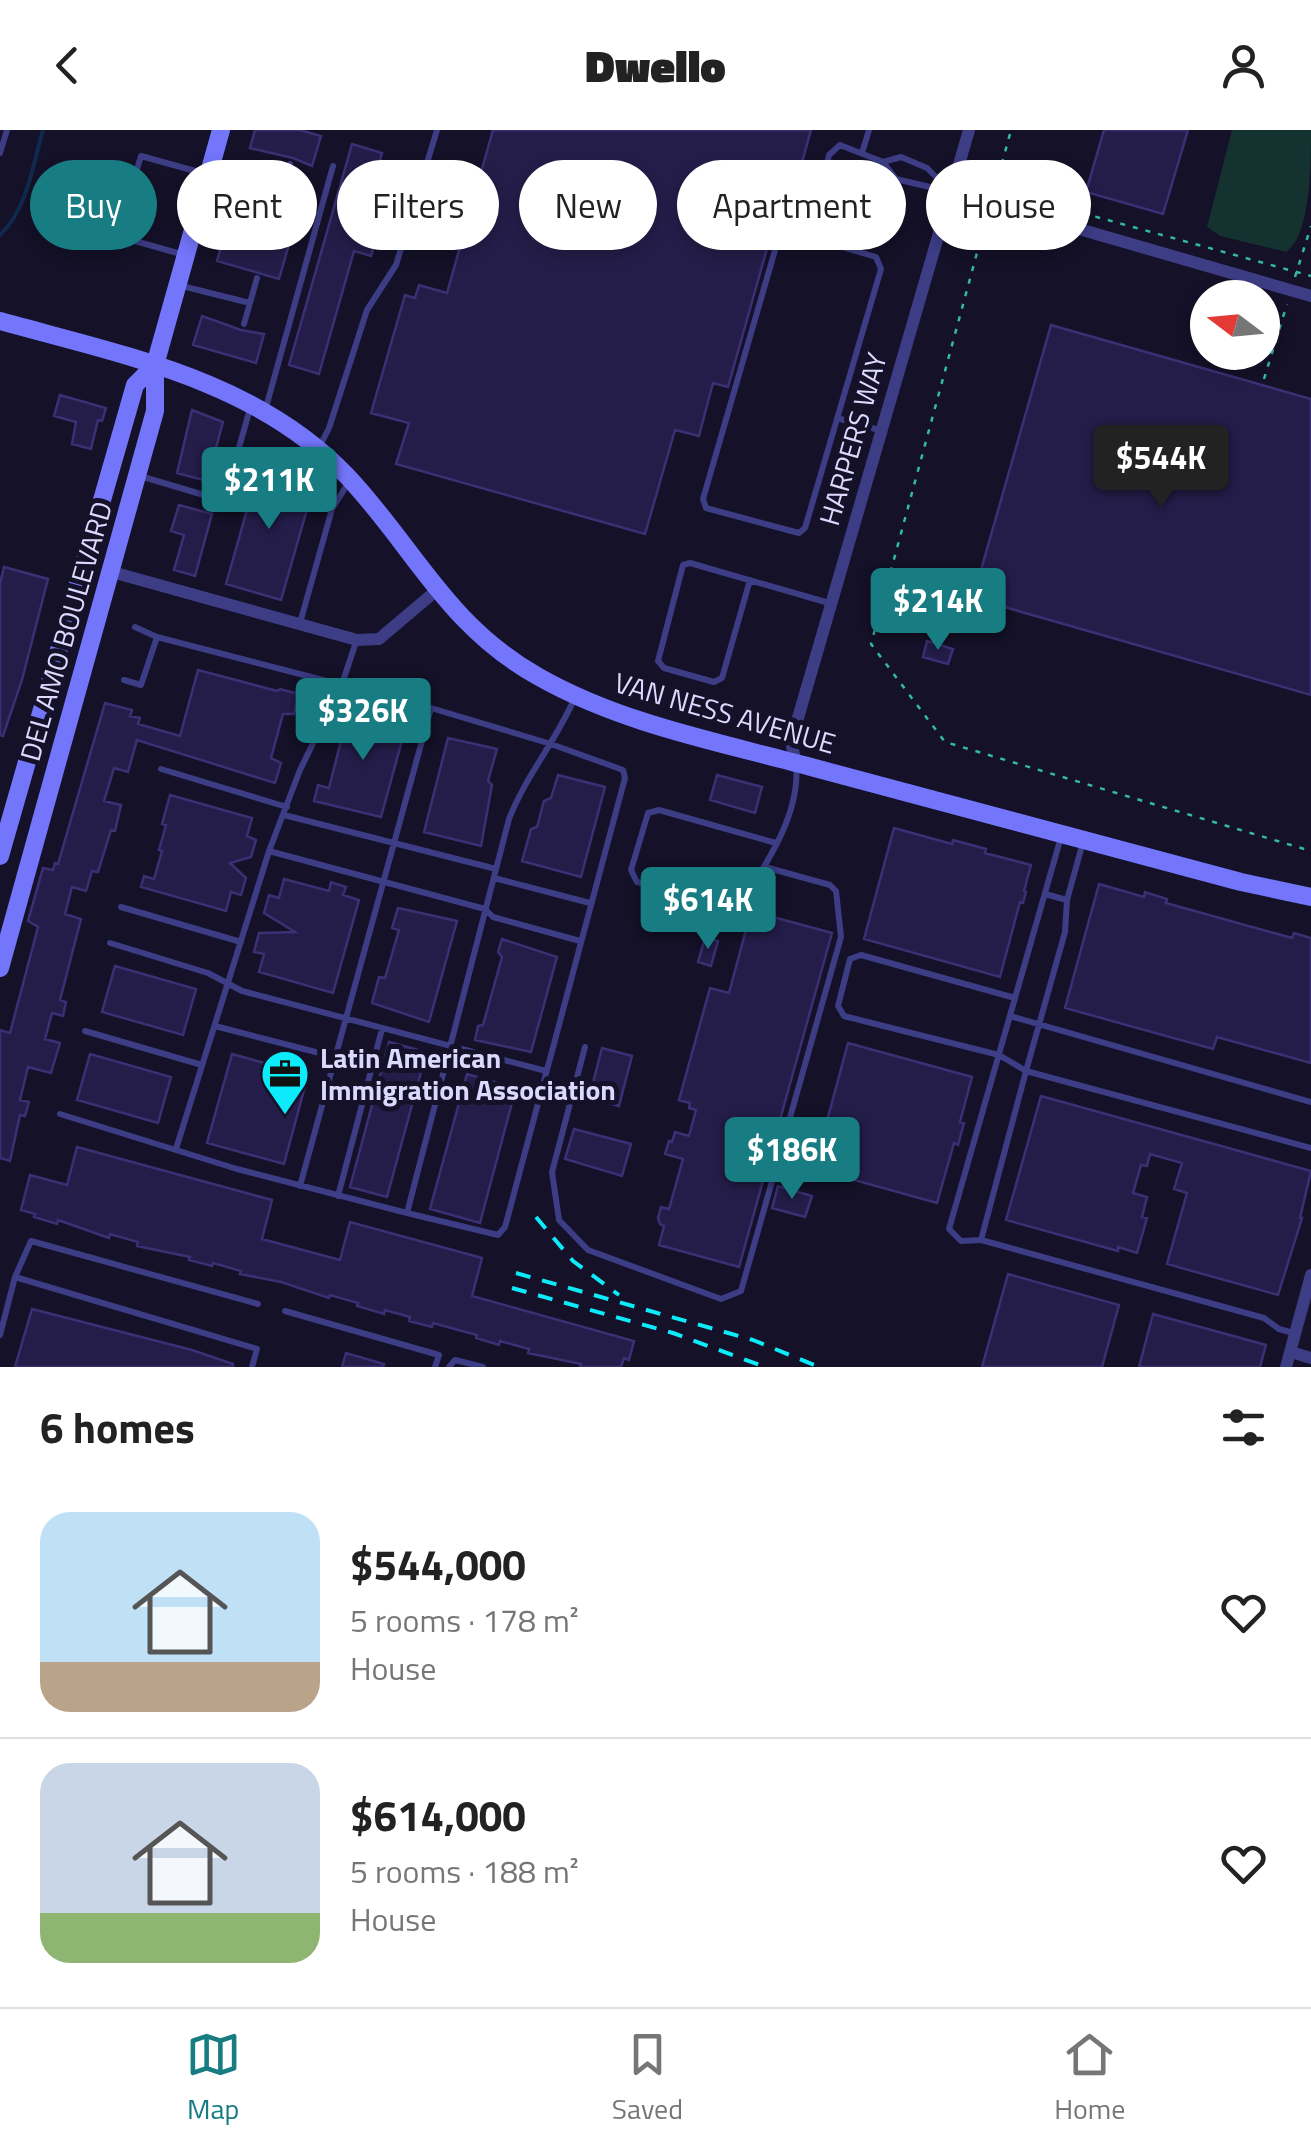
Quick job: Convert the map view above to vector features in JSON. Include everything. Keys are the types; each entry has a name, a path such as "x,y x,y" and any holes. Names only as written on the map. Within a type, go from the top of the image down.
{"main road":[{"name":"DEL AMO BOULEVARD","path":"211,160 220,130"},
{"name":"DEL AMO BOULEVARD","path":"0,968 156,411 154,365 185,250"},
{"name":"VAN NESS AVENUE","path":"0,321 226,390 288,426 350,479 437,590 496,649 536,676 576,696 622,715 1241,882 1311,897"},
{"name":"DEL AMO BOULEVARD","path":"0,856 135,386 154,365"}],"street":[{"name":"HARPERS WAY","path":"960,160 969,130"},
{"path":"1091,233 1311,296"},
{"name":"HARPERS WAY","path":"796,762 791,742 934,250"},
{"path":"112,572 357,640 380,640 437,590"},
{"path":"1286,1367 1311,1275"},
{"path":"1291,1352 1311,1358"}],"lane":[{"path":"0,153 7,130"},
{"path":"317,450 330,428 367,310 396,266 437,130"},
{"path":"862,153 869,130"},
{"path":"828,160 840,144 879,160"},
{"path":"177,164 140,156 117,236 184,254"},
{"path":"891,160 902,157 926,167"},
{"path":"138,476 224,501 258,408 333,166"},
{"path":"775,250 703,499 706,508 798,533 806,528 881,269 876,257 853,250"},
{"path":"244,324 257,278"},
{"path":"176,284 250,303"},
{"path":"838,418 882,430"},
{"path":"299,624 332,509 350,479"},
{"path":"750,580 722,678 714,682 664,668 658,661 683,566 690,562 831,604"},
{"path":"60,1114 300,1186 498,1235 505,1227 625,778 623,770 552,744 431,708 157,637 135,627"},
{"path":"124,680 141,686 157,637"},
{"path":"176,1149 269,851 300,770 342,684 357,640"},
{"path":"407,1213 485,909 520,790 552,744 576,696"},
{"path":"300,1186 431,708"},
{"path":"776,842 658,810 648,814 631,870 638,882 732,908 742,904 784,830 798,781 796,762"},
{"path":"161,769 590,903"},
{"path":"1062,834 949,1228 961,1241 981,1240 1264,1318 1279,1329 1296,1333"},
{"path":"981,1240 1065,932 1067,900 1083,840"},
{"path":"269,851 485,909 493,918 580,941"},
{"path":"585,1047 552,1172 559,1220 588,1250 721,1299 741,1291 841,936 836,891 830,885 764,866"},
{"path":"1045,894 1067,900"},
{"path":"121,906 241,942"},
{"path":"110,943 228,982 242,991 546,1071"},
{"path":"1015,998 861,956 850,959 838,1006 844,1016 998,1055 1026,1071 1311,1148"},
{"path":"1010,1016 1311,1102"},
{"path":"214,1026 335,1058"},
{"path":"338,1196 382,1028"},
{"path":"84,1030 202,1066"},
{"path":"0,1335 15,1278 31,1241 258,1304"},
{"path":"15,1278 257,1349 252,1367"},
{"path":"285,1311 439,1355 435,1367"},
{"path":"449,1367 454,1360 483,1367"}],"path":[{"path":"1011,130 995,190 1311,276"},
{"path":"978,250 871,644 945,742 1311,852"}],"green space":[{"path":"1232,130 1311,130 1305,215 1294,243 1286,252 1220,236 1207,227"}],"building":[{"path":"255,130 300,130 321,136 314,160 250,148"},
{"path":"493,130 811,130 803,160 677,160 677,250 767,250 728,387 713,383 699,436 675,430 645,534 396,464 409,423 371,413 405,295 415,298 419,285 447,293 459,250 499,250 499,160 485,160"},
{"path":"1104,130 1188,130 1163,214 1091,193 1091,175"},
{"path":"352,144 382,153 380,160 347,160"},
{"path":"337,197 337,250 373,250 371,256 354,251 319,374 289,365"},
{"path":"220,250 287,250 279,279 217,261"},
{"path":"202,316 264,334 256,363 193,345"},
{"path":"1051,325 1190,365 1190,370 1209,370 1311,399 1311,695 973,598"},
{"path":"60,395 106,408 102,421 98,420 91,449 72,444 76,422 54,416"},
{"path":"192,410 223,422 207,481 177,473"},
{"path":"262,457 284,462 281,467 288,468 286,479 312,492 281,600 226,584"},
{"path":"179,505 212,514 195,576 174,570 184,535 171,531"},
{"path":"4,567 48,579 3,736 0,584"},
{"path":"927,641 953,649 948,664 923,657"},
{"path":"198,670 299,694 294,714 283,714 271,758 281,763 275,783 137,740 128,772 114,768 104,801 121,805 115,831 111,830 98,872 92,871 86,891 72,887 65,914 81,919 60,1000 66,1002 63,1016 52,1013 45,1039 60,1043 51,1073 28,1067 20,1100 29,1102 25,1116 20,1115 10,1161 0,1158 0,1030 10,1033 38,927 28,921 43,868 53,870 58,864 105,703 132,710 130,716 140,718 138,724 180,736"},
{"path":"346,702 362,707 361,714 406,726 381,817 314,801 318,785 329,788 344,729 340,725"},
{"path":"448,738 497,749 488,781 492,785 481,846 424,832"},
{"path":"558,775 605,787 581,877 522,861 531,829 537,827 544,801 551,798"},
{"path":"717,775 762,787 755,813 710,800"},
{"path":"170,795 252,818 247,836 256,840 251,857 230,863 246,878 241,895 231,892 226,911 141,887 144,876 154,879"},
{"path":"894,828 952,844 953,840 1031,865 1000,977 864,939"},
{"path":"284,879 329,891 331,882 346,887 343,895 359,900 333,993 259,972 264,954 254,952 259,933 295,932 264,913 269,895 279,898"},
{"path":"1099,884 1144,897 1145,892 1167,899 1166,903 1292,938 1294,933 1311,938 1311,1063 1217,1037 1213,1049 1065,1008"},
{"path":"398,908 457,921 429,1022 372,1003 379,977 385,978 399,930 392,928"},
{"path":"751,911 832,933 739,1267 659,1245 664,1226 658,1218 661,1207 669,1209 683,1159 665,1154 669,1141 672,1142 675,1132 689,1136 696,1110 679,1100 710,988 729,993"},
{"path":"705,938 718,941 711,966 698,962"},
{"path":"502,939 557,957 531,1052 475,1040 502,957 498,952"},
{"path":"115,966 196,989 183,1035 102,1012"},
{"path":"389,1042 418,1050 415,1068 421,1072 387,1197 350,1187"},
{"path":"848,1043 972,1077 958,1145 954,1143 937,1203 814,1169"},
{"path":"602,1048 632,1056 619,1106 589,1098"},
{"path":"90,1054 171,1077 158,1123 77,1100"},
{"path":"232,1054 308,1075 284,1164 207,1143"},
{"path":"467,1074 516,1088 480,1223 430,1209"},
{"path":"1041,1096 1311,1171 1302,1218 1278,1295 1167,1264 1187,1193 1174,1189 1182,1163 1150,1154 1147,1166 1141,1165 1133,1193 1147,1197 1142,1217 1147,1218 1137,1253 1006,1220"},
{"path":"574,1129 631,1144 622,1176 565,1159"},
{"path":"77,1147 272,1200 262,1239 340,1260 350,1222 482,1258 472,1296 634,1341 629,1360 624,1358 621,1367 580,1367 581,1364 528,1353 529,1349 500,1341 499,1345 476,1338 477,1335 409,1321 410,1317 385,1310 384,1314 330,1295 329,1298 213,1263 212,1266 189,1260 190,1257 137,1246 138,1242 110,1234 109,1238 58,1220 57,1224 21,1210 30,1175 67,1185"},
{"path":"778,1186 812,1196 805,1217 772,1208"},
{"path":"1008,1274 1119,1305 1102,1367 982,1367"},
{"path":"32,1309 192,1350 233,1367 15,1367"},
{"path":"1153,1314 1266,1345 1260,1367 1139,1367"},
{"path":"346,1353 384,1364 383,1367 342,1367"}],"waterway":[{"path":"0,235 23,200 43,130"}],"railway":[{"path":"536,1217 573,1261 619,1295"},
{"path":"516,1273 753,1340 819,1367"},
{"path":"512,1288 673,1333 765,1367"}],"place":[{"name":"Latin American Immigration Association","path":"285,1116"}]}
